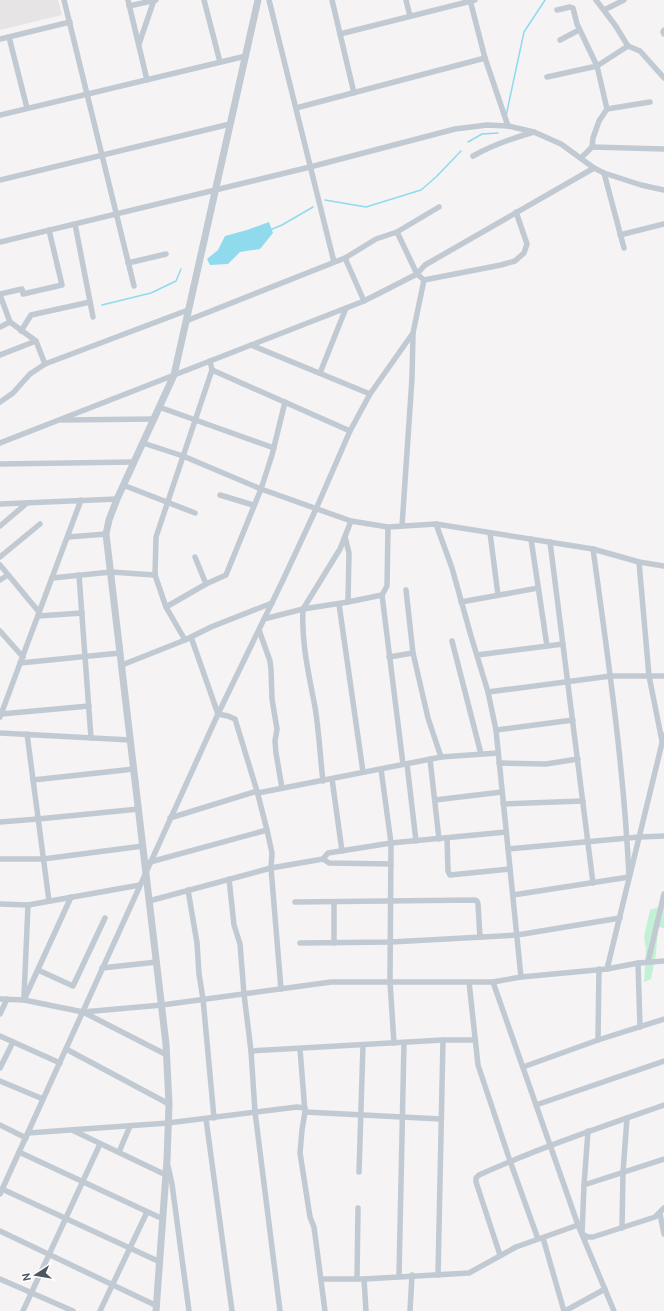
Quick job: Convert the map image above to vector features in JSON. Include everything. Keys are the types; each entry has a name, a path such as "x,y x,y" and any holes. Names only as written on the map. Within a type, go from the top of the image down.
{"street":[{"path":"64,0 134,286"},
{"path":"138,45 155,0 128,3 138,45 147,80"},
{"path":"204,0 220,62"},
{"path":"0,1230 113,1285 157,1309 167,1160 169,1104 167,1055 106,534 109,520 123,485 174,375 258,0"},
{"path":"269,0 334,262"},
{"path":"332,0 354,93"},
{"path":"406,0 410,16"},
{"path":"340,34 472,0 485,58 508,126"},
{"path":"596,0 628,46 640,51 664,78"},
{"path":"604,10 624,0"},
{"path":"557,10 570,7 573,8 579,30 596,66 607,109"},
{"path":"0,39 70,22"},
{"path":"560,40 579,30"},
{"path":"9,37 27,108"},
{"path":"547,77 596,66 628,46"},
{"path":"0,115 246,56"},
{"path":"296,108 485,58"},
{"path":"581,158 592,147 593,138 599,121 607,109 650,102"},
{"path":"0,180 230,124"},
{"path":"0,242 310,167 455,129 487,125 508,126 534,132 561,144 594,168 604,173 640,185 664,190"},
{"path":"473,156 506,140 534,132"},
{"path":"592,147 664,149"},
{"path":"0,444 364,301 417,274 425,265 594,168"},
{"path":"604,173 624,248"},
{"path":"186,321 345,258 376,239 397,232 439,207"},
{"path":"424,280 502,265 515,261 524,253 527,244 516,212"},
{"path":"75,224 93,317"},
{"path":"620,235 664,224"},
{"path":"45,364 36,341 10,322 0,295 22,289 23,294 62,285 50,230"},
{"path":"397,232 417,274 424,280"},
{"path":"128,263 166,254"},
{"path":"345,258 364,301"},
{"path":"402,526 412,378 413,333 424,280"},
{"path":"21,331 31,315 90,302"},
{"path":"320,374 346,308"},
{"path":"0,402 14,393 30,374 45,364 188,310"},
{"path":"0,327 10,322"},
{"path":"160,1262 66,1218 1,1192 170,818 316,509 350,431 370,394 413,333"},
{"path":"0,355 36,341"},
{"path":"251,346 370,394"},
{"path":"185,640 166,607 155,575 156,537 212,370 210,361"},
{"path":"212,370 350,431"},
{"path":"166,607 206,584 226,575 253,505 261,489 274,448 284,402"},
{"path":"159,407 274,448"},
{"path":"58,420 154,419"},
{"path":"142,443 183,456 261,489 351,520 388,527 436,524 593,549 639,562 664,566"},
{"path":"0,464 133,462"},
{"path":"123,485 195,513"},
{"path":"220,495 253,505"},
{"path":"0,504 81,500 117,500"},
{"path":"81,500 21,660 2,704 1,715 89,706"},
{"path":"0,526 27,503"},
{"path":"323,781 315,708 308,670 302,620 303,609 340,549 351,520"},
{"path":"0,558 40,524"},
{"path":"436,524 452,568 476,655 488,692 496,730 521,977"},
{"path":"388,527 387,586 382,595 389,657 416,841"},
{"path":"490,532 498,595"},
{"path":"68,537 106,534"},
{"path":"345,536 349,553 348,602"},
{"path":"531,539 547,646"},
{"path":"550,542 594,883"},
{"path":"593,549 611,676 628,839 630,877"},
{"path":"194,557 206,584"},
{"path":"639,562 649,676 662,743"},
{"path":"0,565 38,614"},
{"path":"52,578 111,572 155,575"},
{"path":"0,580 8,575"},
{"path":"79,575 91,738"},
{"path":"461,602 538,588"},
{"path":"406,590 413,653 428,718 440,757"},
{"path":"264,619 303,609 339,604 382,595"},
{"path":"122,665 272,603"},
{"path":"339,604 363,772"},
{"path":"38,614 82,613"},
{"path":"259,630 270,661 272,699 277,729 276,753 282,788"},
{"path":"0,631 21,660"},
{"path":"191,637 218,714"},
{"path":"452,641 480,754"},
{"path":"476,655 563,644"},
{"path":"21,660 120,653"},
{"path":"389,657 413,653"},
{"path":"488,692 611,676 664,676"},
{"path":"218,714 235,719 258,792 267,830 272,853 271,868 281,989"},
{"path":"496,730 573,720"},
{"path":"0,733 130,740"},
{"path":"27,734 49,901"},
{"path":"607,969 664,735"},
{"path":"170,818 258,792 323,781 440,757 498,753"},
{"path":"430,759 439,839"},
{"path":"499,763 546,764 578,759"},
{"path":"32,780 134,769"},
{"path":"381,769 391,843 390,982 394,1043"},
{"path":"332,779 342,851"},
{"path":"435,800 502,792"},
{"path":"503,804 583,801"},
{"path":"0,822 138,809"},
{"path":"150,862 267,830"},
{"path":"149,901 271,868 322,859 328,853 391,843 506,832"},
{"path":"508,849 664,836"},
{"path":"447,838 448,871 450,875 510,869"},
{"path":"0,859 43,859 143,846"},
{"path":"322,859 329,863 391,864"},
{"path":"513,895 630,877"},
{"path":"229,879 234,925 240,944 251,1051 255,1112 280,1311"},
{"path":"0,904 28,905 140,885"},
{"path":"188,890 197,943 214,1118"},
{"path":"648,962 664,894"},
{"path":"24,1000 71,897"},
{"path":"295,902 475,900 478,904 480,937"},
{"path":"334,902 334,943"},
{"path":"24,1000 28,905"},
{"path":"38,970 73,986 105,918"},
{"path":"300,943 391,942 517,935 620,918"},
{"path":"83,1012 162,1005 331,982 493,982 521,977 607,969 638,963 664,961"},
{"path":"102,968 157,962"},
{"path":"638,963 640,1027"},
{"path":"598,1040 599,969"},
{"path":"469,982 478,1065 510,1161 540,1238 565,1311 605,1289"},
{"path":"493,982 578,1225 614,1311"},
{"path":"0,999 24,1000 83,1012 167,1055"},
{"path":"0,1014 7,999"},
{"path":"523,1067 598,1040 664,1019"},
{"path":"0,1036 60,1063"},
{"path":"251,1051 443,1040 475,1040"},
{"path":"438,1274 443,1040"},
{"path":"0,1068 13,1042"},
{"path":"399,1276 404,1043"},
{"path":"359,1172 363,1045"},
{"path":"300,1048 305,1110 300,1153 310,1217 314,1227 326,1311"},
{"path":"66,1049 169,1104"},
{"path":"536,1105 664,1061"},
{"path":"0,1081 43,1099"},
{"path":"500,1255 476,1182 476,1178 479,1175 510,1161 588,1131 664,1105"},
{"path":"0,1125 27,1136 72,1130 206,1119 297,1107 305,1110 441,1119"},
{"path":"622,1228 623,1172 627,1118"},
{"path":"206,1119 232,1311"},
{"path":"119,1152 130,1126"},
{"path":"72,1130 166,1175"},
{"path":"582,1234 588,1131"},
{"path":"23,1311 100,1144"},
{"path":"19,1152 163,1219"},
{"path":"584,1185 664,1159"},
{"path":"167,1160 172,1184 189,1311"},
{"path":"357,1279 358,1208"},
{"path":"582,1234 588,1237 593,1237 622,1228 655,1217 660,1214 664,1208"},
{"path":"100,1311 147,1212"},
{"path":"660,1214 664,1234"},
{"path":"321,1279 357,1279 469,1273 516,1247 578,1225"},
{"path":"410,1311 412,1275"},
{"path":"364,1278 366,1311"},
{"path":"0,1279 73,1311"}],"shaded area":[{"path":"0,0 58,0 62,15 0,30"}],"green space":[{"path":"664,905 664,928 658,927 656,954 651,979 644,982 646,949 644,937 650,910"}],"water":[{"path":"269,222 273,233 260,249 240,252 228,264 210,265 207,259 218,250 225,236"}],"waterway":[{"path":"506,116 524,32 545,0"},
{"path":"468,142 482,134 498,133"},
{"path":"325,200 366,207 421,190 461,151"},
{"path":"270,230 282,225 313,207"},
{"path":"102,305 151,293 176,281 181,269"}]}
